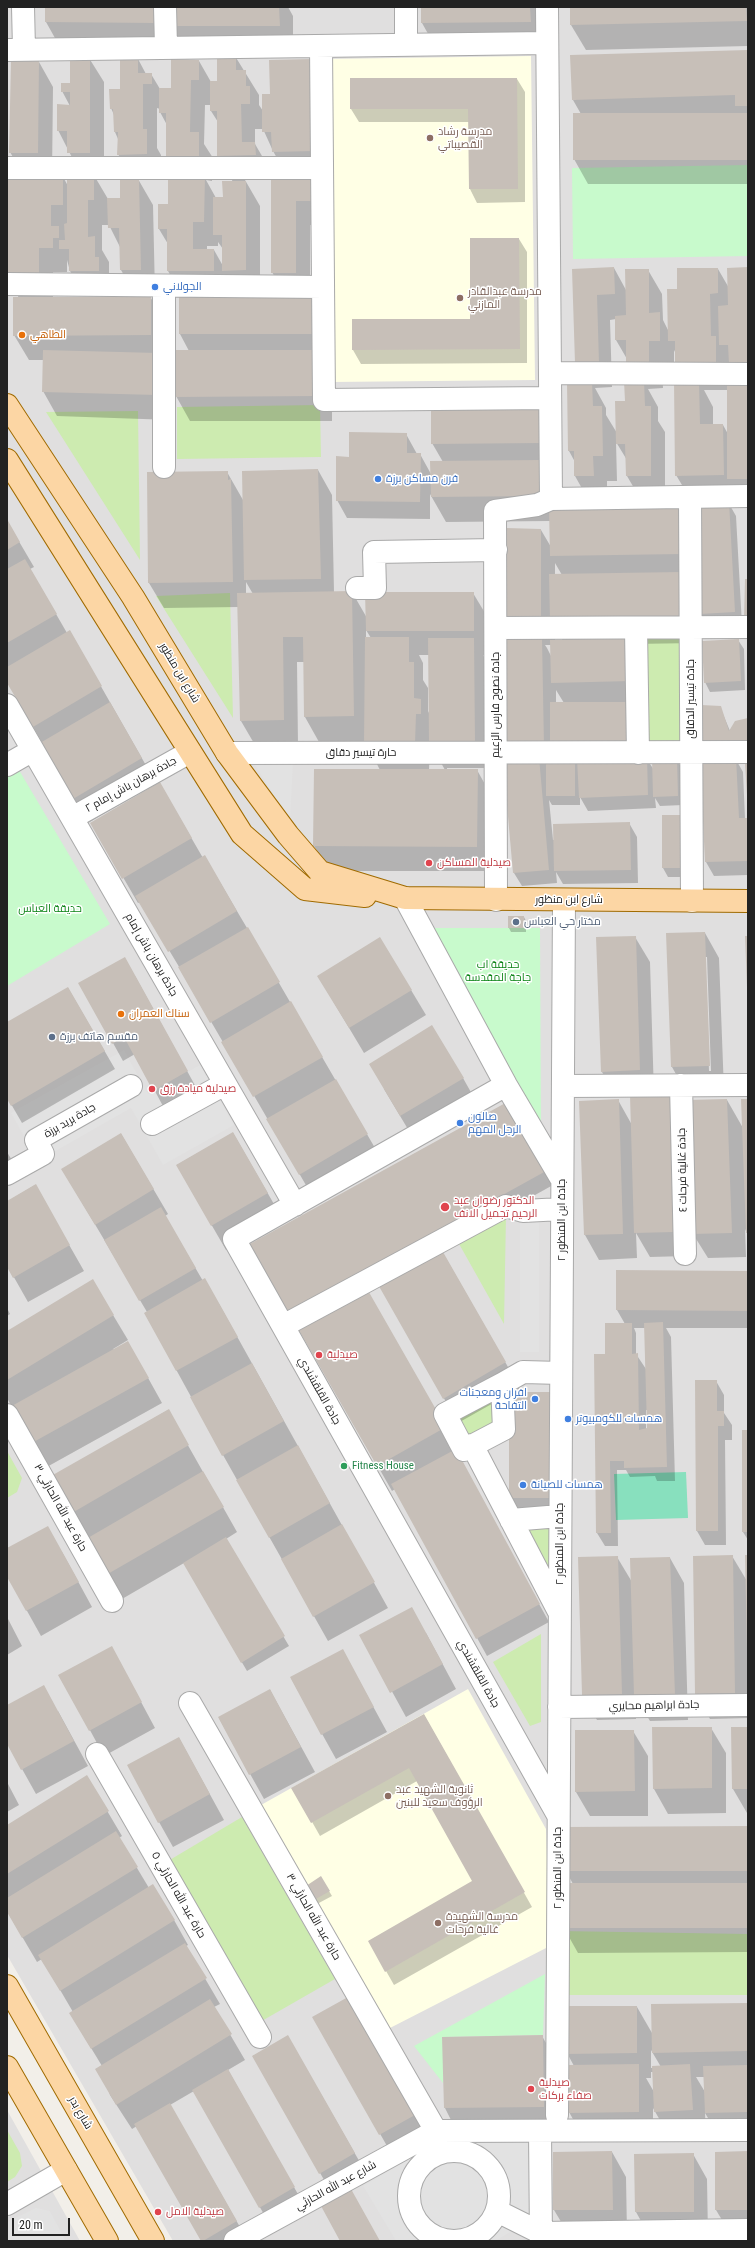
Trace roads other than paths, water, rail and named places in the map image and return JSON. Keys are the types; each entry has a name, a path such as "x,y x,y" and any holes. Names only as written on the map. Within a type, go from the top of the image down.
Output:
{"main road":[{"name":"شارع ابن منظور","path":"7,405 133,597 227,753 288,835 320,872 398,896"},
{"name":"شارع ابن منظور","path":"7,460 242,834 305,889 361,896 496,900 748,901"},
{"name":"شارع بدر","path":"7,1986 153,2241"},
{"path":"7,2066 107,2241"}],"street":[{"path":"23,7 15,49 547,43"},
{"path":"166,7 166,48"},
{"path":"406,7 406,45"},
{"path":"547,7 551,499 748,496"},
{"path":"321,46 324,400 550,398"},
{"path":"7,168 322,168"},
{"path":"7,284 323,287"},
{"path":"164,286 164,467"},
{"path":"550,373 748,374"},
{"name":"جادة تيسير الدقاق","path":"690,497 692,901"},
{"name":"جادة نصوح فارس الزعيم","path":"496,900 495,511 537,505 551,499"},
{"path":"357,588 375,588 374,552 496,550"},
{"path":"496,628 691,629 748,627"},
{"path":"636,629 638,752"},
{"name":"جادة برهان باش إمام","path":"7,705 295,1205"},
{"path":"7,765 33,750"},
{"name":"جادة برهان باش إمام ٢","path":"72,818 190,752"},
{"name":"حارة تيسير دقاق","path":"227,753 748,752"},
{"path":"398,896 562,1181"},
{"name":"جادة ابن المنظور ٢","path":"557,2115 564,900"},
{"path":"152,1124 225,1084"},
{"name":"جادة القلقشندي","path":"506,1085 234,1239 559,1816"},
{"name":"جادة غالية فرحات ٤","path":"681,1085 685,1254"},
{"path":"563,1086 748,1085"},
{"name":"جادة بريد برزة","path":"7,1174 43,1154 36,1140 131,1086"},
{"path":"283,1326 506,1206 523,1211 562,1209"},
{"path":"502,1384 504,1429 464,1450 445,1414 523,1372 561,1373"},
{"name":"حارة عبد الله الحارثي ٣","path":"7,1415 112,1601"},
{"path":"472,1445 560,1613"},
{"path":"511,1520 560,1516"},
{"name":"حارة عبد الله الحارثي ٣","path":"190,1703 436,2131 440,2152"},
{"name":"جادة ابراهيم محايري","path":"559,1707 748,1705"},
{"name":"حارة عبد الله الحارثي ٥","path":"97,1754 260,2037"},
{"path":"540,2130 541,2237"},
{"path":"436,2131 748,2130"},
{"name":"شارع عبد الله الحارثي","path":"235,2241 436,2131"},
{"path":"454,2150 469,2152 482,2159 492,2169 498,2182 500,2197 498,2211 490,2224 479,2234 464,2240 449,2241 434,2239 422,2228 413,2215 409,2200 410,2184 416,2171 427,2159 440,2152 454,2150"},
{"path":"7,2204 66,2170"},
{"path":"498,2211 541,2237 701,2236 748,2230"}],"place":[{"name":"مدرسة رشاد القصيباتي","path":"430,138"},
{"name":"الجولاني","path":"155,287"},
{"name":"مدرسة عبدالقادر المازني","path":"460,298"},
{"name":"الطاهي","path":"22,335"},
{"name":"فرن مساكن برزة","path":"378,479"},
{"name":"صيدلية المساكن","path":"429,863"},
{"name":"مختار حي العباس","path":"516,922"},
{"name":"سناك العمران","path":"121,1014"},
{"name":"مقسم هاتف برزة","path":"52,1037"},
{"name":"صيدلية ميادة رزق","path":"152,1089"},
{"name":"صالون الرجل المهم","path":"460,1123"},
{"name":"الدكتور رضوان عبد الرحيم تجميل الانف","path":"445,1207"},
{"name":"صيدلية","path":"319,1355"},
{"name":"افران ومعجنات التفاحة","path":"535,1399"},
{"name":"همسات للكومبيوتر","path":"568,1419"},
{"name":"Fitness House","path":"344,1466"},
{"name":"همسات للصيانة","path":"523,1485"},
{"name":"ثانوية الشهيد عبد الرؤوف سعيد للبنين","path":"388,1796"},
{"name":"مدرسة الشهيدة غالية فرحات","path":"438,1923"},
{"name":"صيدلية صفاء بركات","path":"531,2089"},
{"name":"صيدلية الامل","path":"158,2212"}],"park label":[{"name":"حديقة العباس","path":"50,909"},
{"name":"حديقة اب جاجة المقدسة","path":"498,971"}]}
